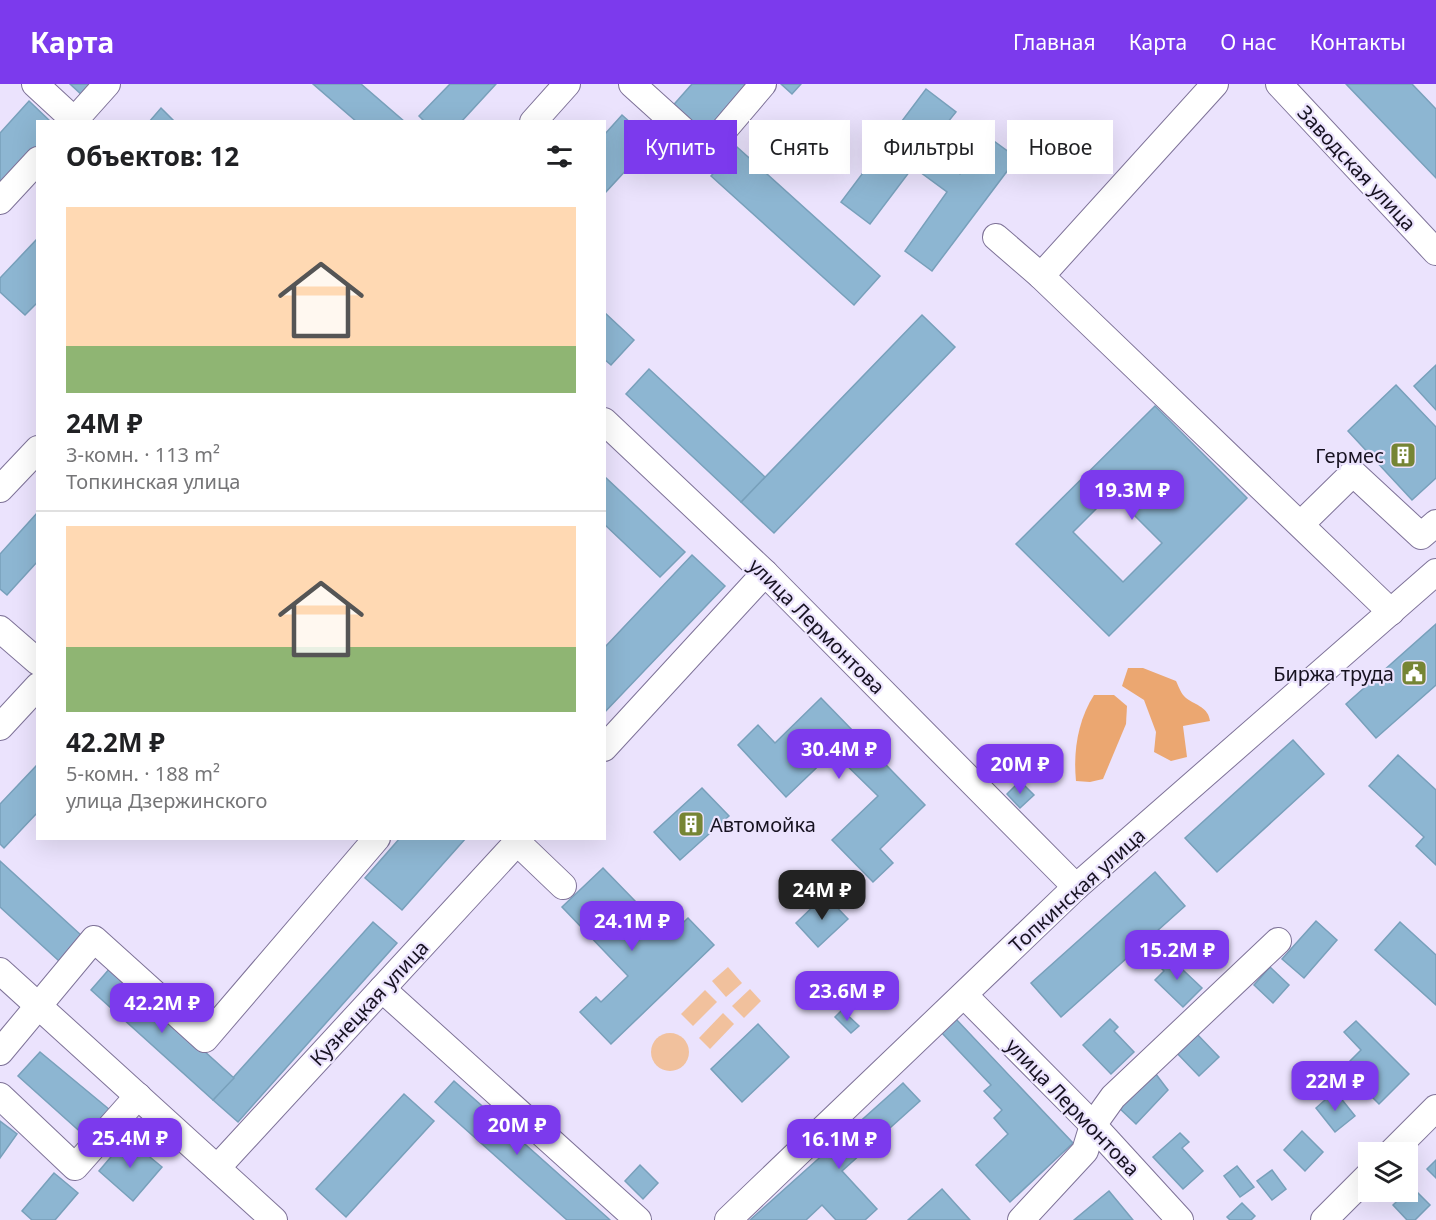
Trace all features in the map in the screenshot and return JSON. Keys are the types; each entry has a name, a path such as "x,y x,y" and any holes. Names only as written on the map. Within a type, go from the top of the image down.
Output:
{"street":[{"path":"35,84 72,120"},
{"path":"74,120 107,84"},
{"path":"535,120 567,84"},
{"path":"632,84 706,151 763,84"},
{"path":"1041,276 1215,84"},
{"name":"Заводская улица","path":"1279,84 1436,252"},
{"path":"0,201 36,162"},
{"path":"996,237 1041,276 1391,612"},
{"name":"улица Лермонтова","path":"606,423 765,573 1076,887"},
{"path":"0,489 36,451"},
{"path":"1300,524 1353,473 1421,536 1436,523"},
{"name":"Топкинская улица","path":"728,1220 1076,887 1436,572"},
{"path":"606,746 765,573"},
{"path":"0,629 36,660"},
{"path":"0,727 36,688"},
{"path":"0,1052 94,939 205,1039 375,840"},
{"path":"519,840 563,886"},
{"name":"Кузнецкая улица","path":"217,1168 519,840"},
{"path":"1021,1220 1085,1151 1093,1125 1113,1098 1278,941"},
{"path":"0,971 274,1220"},
{"path":"382,989 638,1220"},
{"name":"улица Лермонтова","path":"964,994 1093,1125 1180,1220"},
{"path":"0,1096 75,1167 138,1096"},
{"path":"1402,1142 1436,1108"},
{"path":"1324,1220 1358,1186"}],"shaded area":[{"path":"1128,668 1143,668 1176,681 1184,696 1201,707 1209,716 1210,721 1183,726 1187,757 1171,761 1154,752 1156,732 1144,700 1122,686"},
{"path":"1094,695 1114,695 1127,706 1126,724 1103,779 1090,782 1076,781 1075,758 1080,725"},
{"path":"728,967 742,983 726,997 712,981"},
{"path":"750,989 761,1001 744,1018 732,1006"},
{"path":"705,990 717,1002 693,1026 681,1014"},
{"path":"723,1013 734,1024 710,1049 699,1038"},
{"path":"670,1033 684,1038 689,1052 684,1066 670,1071 656,1066 651,1052 656,1038"}],"building":[{"path":"70,84 96,84 84,97"},
{"path":"313,84 361,84 403,120 355,120"},
{"path":"450,84 496,84 463,120 423,120 419,116"},
{"path":"692,84 751,84 719,120 680,120 669,110"},
{"path":"781,84 801,84 792,94"},
{"path":"1346,84 1412,84 1436,109 1436,178"},
{"path":"926,89 956,112 950,120 903,120"},
{"path":"29,101 49,120 36,120 36,149 0,188 0,133"},
{"path":"161,108 173,120 151,120"},
{"path":"622,115 628,120 624,120 624,172 606,192 606,133"},
{"path":"995,142 1007,151 1007,171 932,271 905,251 947,192 923,174 995,174"},
{"path":"737,147 749,158 749,174 767,174 880,276 854,305 711,176 713,174 737,174"},
{"path":"862,174 908,174 870,224 841,202"},
{"path":"36,240 36,304 25,315 0,292 0,278"},
{"path":"606,314 634,340 611,365 606,361"},
{"path":"922,315 955,347 774,533 741,502"},
{"path":"1436,365 1436,410 1414,386"},
{"path":"649,369 765,477 741,502 626,394"},
{"name":"Гермес","path":"1396,385 1436,427 1436,478 1412,500 1348,431"},
{"path":"1155,406 1247,498 1109,636 1016,544","holes":["1112,493 1162,543 1123,582 1073,532"]},
{"path":"606,478 685,552 660,577 606,526"},
{"path":"36,514 36,563 7,595 0,589 0,554"},
{"path":"692,555 725,586 606,711 606,646"},
{"path":"1436,624 1436,685 1376,738 1346,704"},
{"path":"821,698 925,805 880,849 893,863 873,882 832,840 878,796 833,752 786,797 738,745 758,725 775,743"},
{"path":"1293,740 1324,774 1217,872 1185,838"},
{"path":"1398,755 1436,790 1436,865 1416,846 1424,837 1369,786"},
{"path":"36,766 36,814 4,848 0,844 0,804"},
{"path":"1020,781 1034,795 1020,808 1007,794"},
{"name":"Автомойка","path":"702,788 729,816 680,860 654,832"},
{"path":"398,840 464,840 402,910 365,878"},
{"path":"0,861 82,936 59,961 0,907"},
{"path":"603,868 669,936 688,918 714,945 611,1044 580,1012 596,997 601,1002 628,976 562,907"},
{"path":"1155,872 1185,906 1061,1017 1031,983"},
{"path":"825,895 848,919 818,947 796,923"},
{"path":"1316,921 1337,940 1304,978 1282,959"},
{"path":"373,922 397,943 238,1122 213,1100"},
{"path":"1400,922 1436,955 1436,1005 1375,950"},
{"path":"1165,953 1202,988 1183,1007 1155,980 1164,971 1156,963"},
{"path":"111,967 234,1078 213,1100 91,990"},
{"path":"1270,967 1289,985 1273,1003 1254,985"},
{"path":"842,1010 859,1026 851,1033 835,1017"},
{"path":"955,1018 1073,1143 1010,1202 976,1165 1008,1134 994,1118 1002,1110 984,1091 991,1085 941,1032"},
{"path":"1110,1019 1118,1027 1114,1031 1134,1052 1111,1074 1083,1045"},
{"path":"1356,1021 1409,1074 1379,1104 1343,1068 1361,1050 1344,1032"},
{"path":"758,1024 789,1057 742,1102 711,1069"},
{"path":"1194,1031 1219,1057 1199,1076 1174,1050"},
{"path":"40,1052 110,1110 86,1137 18,1076"},
{"path":"1152,1069 1168,1090 1136,1124 1117,1106"},
{"path":"454,1081 610,1220 567,1220 435,1102"},
{"path":"903,1083 920,1101 842,1171 877,1209 865,1220 836,1220 822,1205 806,1220 750,1220"},
{"path":"1335,1091 1355,1116 1335,1132 1316,1108"},
{"path":"404,1094 434,1121 346,1217 316,1189"},
{"path":"0,1121 17,1134 0,1158"},
{"path":"1302,1131 1323,1152 1305,1171 1284,1150"},
{"path":"1180,1133 1189,1142 1182,1148 1203,1171 1183,1189 1153,1157"},
{"path":"127,1138 162,1167 133,1201 99,1171"},
{"path":"1436,1160 1436,1178 1427,1169"},
{"path":"640,1165 658,1183 643,1199 625,1181"},
{"path":"1237,1166 1254,1187 1240,1197 1224,1176"},
{"path":"1272,1170 1286,1189 1272,1200 1257,1181"},
{"path":"54,1173 78,1193 55,1220 32,1220 22,1211"},
{"path":"942,1189 970,1220 908,1220"},
{"path":"1109,1191 1133,1220 1074,1220"},
{"path":"1418,1193 1430,1205 1415,1220 1407,1220 1393,1205 1396,1202 1418,1202"},
{"path":"1242,1203 1255,1216 1251,1220 1230,1220 1227,1217"}],"place":[{"name":"Гермес","path":"1403,455"},
{"name":"Биржа труда","path":"1414,673"},
{"name":"Автомойка","path":"691,824"}]}
